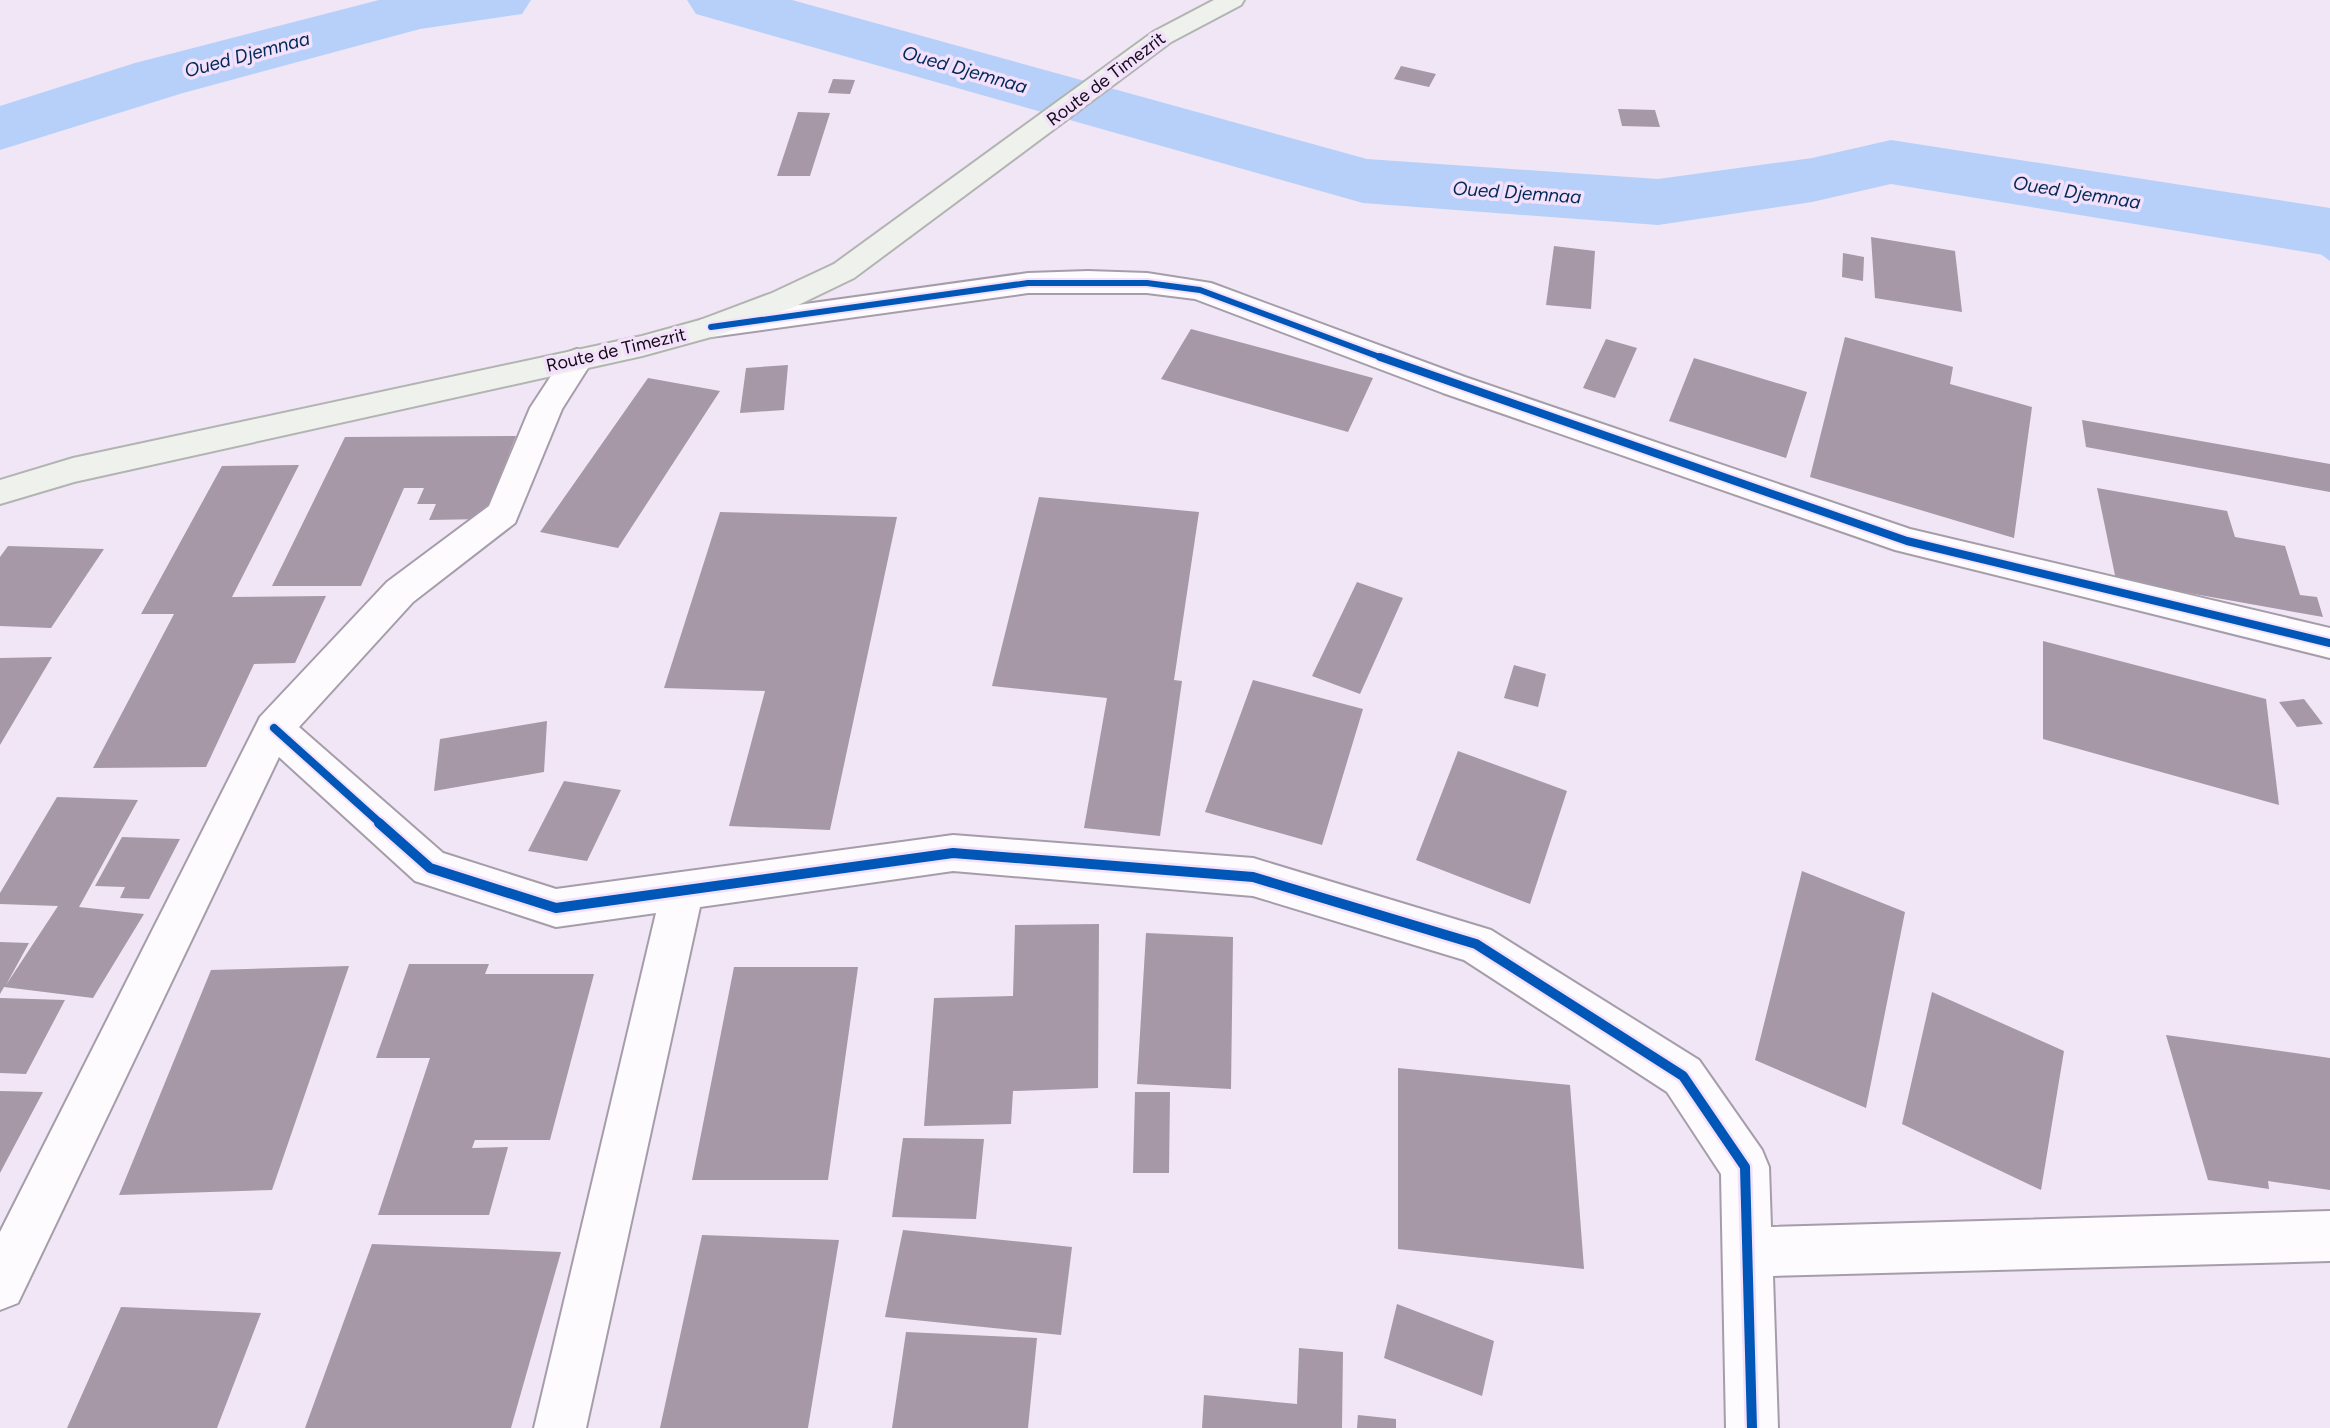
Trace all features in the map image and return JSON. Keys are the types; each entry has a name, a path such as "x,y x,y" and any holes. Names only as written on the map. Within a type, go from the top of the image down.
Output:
{"main road":[{"name":"Route de Timezrit","path":"0,492 73,470 577,360 711,327 783,300 844,271 1178,26 1232,0"}],"street":[{"path":"711,327 1028,283 1147,283 1200,290 1454,385 1907,541 2330,643"},
{"path":"0,1285 274,728 400,592 503,514 546,408 577,360"},
{"path":"274,728 430,868 556,908 953,853 1253,877 1476,944 1683,1076 1745,1167 1752,1428"},
{"path":"560,1428 682,891"},
{"path":"1748,1252 2330,1236"}],"building":[{"path":"1401,66 1436,74 1429,87 1394,79"},
{"path":"833,79 855,80 850,94 828,93"},
{"path":"1618,109 1655,110 1660,127 1622,126"},
{"path":"798,112 830,113 810,176 777,176"},
{"path":"1871,237 1955,251 1962,312 1875,298"},
{"path":"1554,246 1595,251 1591,309 1546,305"},
{"path":"1843,253 1864,257 1863,281 1842,277"},
{"path":"1191,329 1373,378 1348,432 1161,379"},
{"path":"1845,337 1953,367 1950,384 2032,407 2014,538 1810,477"},
{"path":"1606,339 1637,348 1615,398 1583,388"},
{"path":"1694,358 1807,392 1786,458 1669,421"},
{"path":"788,365 784,410 740,413 746,368"},
{"path":"648,378 720,391 618,548 540,532"},
{"path":"2082,420 2330,464 2330,492 2086,447"},
{"path":"516,436 483,519 429,520 436,504 417,504 424,488 404,488 361,586 272,586 345,437"},
{"path":"299,465 232,597 326,596 295,663 254,664 206,767 93,768 174,614 141,614 222,466"},
{"path":"2097,488 2227,511 2235,537 2285,546 2300,595 2317,597 2323,617 2116,580"},
{"path":"1039,497 1199,512 1174,680 1182,681 1160,836 1084,828 1107,698 992,686"},
{"path":"720,512 897,517 830,830 729,826 765,691 664,688"},
{"path":"8,546 104,549 51,628 0,626 0,557"},
{"path":"1357,582 1403,598 1360,694 1312,676"},
{"path":"2043,641 2266,699 2279,805 2043,739"},
{"path":"52,657 0,745 0,658"},
{"path":"1514,665 1546,674 1538,707 1504,698"},
{"path":"1253,680 1363,709 1322,845 1205,812"},
{"path":"2304,699 2323,724 2297,727 2279,702"},
{"path":"547,721 544,772 434,791 440,739"},
{"path":"1458,751 1567,791 1530,904 1416,860"},
{"path":"564,781 621,790 587,861 528,851"},
{"path":"57,797 138,800 79,907 144,914 93,998 4,987 0,994 0,942 29,943 6,985 58,906 0,904 0,893"},
{"path":"122,837 180,839 149,899 120,898 125,887 95,886"},
{"path":"1802,871 1905,912 1866,1108 1755,1060"},
{"path":"1099,924 1098,1088 1013,1091 1011,1124 924,1126 934,998 1013,996 1015,925"},
{"path":"1146,933 1233,937 1231,1089 1137,1084"},
{"path":"409,964 489,964 485,974 594,974 550,1140 475,1140 472,1148 508,1147 489,1215 378,1215 430,1058 376,1058"},
{"path":"349,966 272,1190 119,1195 211,970"},
{"path":"734,967 858,967 828,1180 692,1180"},
{"path":"1932,992 2064,1051 2041,1190 1902,1124"},
{"path":"0,998 65,1000 26,1074 0,1073"},
{"path":"2166,1035 2330,1058 2330,1190 2268,1181 2269,1189 2208,1180"},
{"path":"1398,1068 1570,1085 1584,1269 1398,1249"},
{"path":"0,1091 43,1092 0,1173"},
{"path":"1135,1092 1170,1092 1169,1173 1133,1173"},
{"path":"903,1138 984,1139 976,1219 892,1217"},
{"path":"903,1230 1072,1247 1061,1335 885,1317"},
{"path":"702,1235 839,1240 808,1428 660,1428"},
{"path":"372,1244 561,1252 511,1428 305,1428"},
{"path":"1397,1304 1494,1341 1482,1396 1384,1358"},
{"path":"121,1307 261,1313 217,1428 67,1428"},
{"path":"906,1332 1037,1338 1028,1428 892,1428"},
{"path":"1299,1348 1343,1352 1342,1428 1202,1428 1204,1395 1297,1404"},
{"path":"1358,1415 1396,1419 1396,1428 1357,1428"}],"waterway":[{"name":"Oued Djemnaa","path":"0,129 159,78 417,10 499,0"},
{"name":"Oued Djemnaa","path":"719,0 1363,181 1658,202 1812,180 1891,162 2330,232"},
{"path":"2292,226 2330,257"}],"cycle path":[{"path":"711,327 1028,283 1147,283 1200,290 1454,385 1907,541 2330,643"},
{"path":"274,728 430,868 556,908 953,853 1253,877 1476,944 1683,1076 1745,1167 1752,1428"}]}
